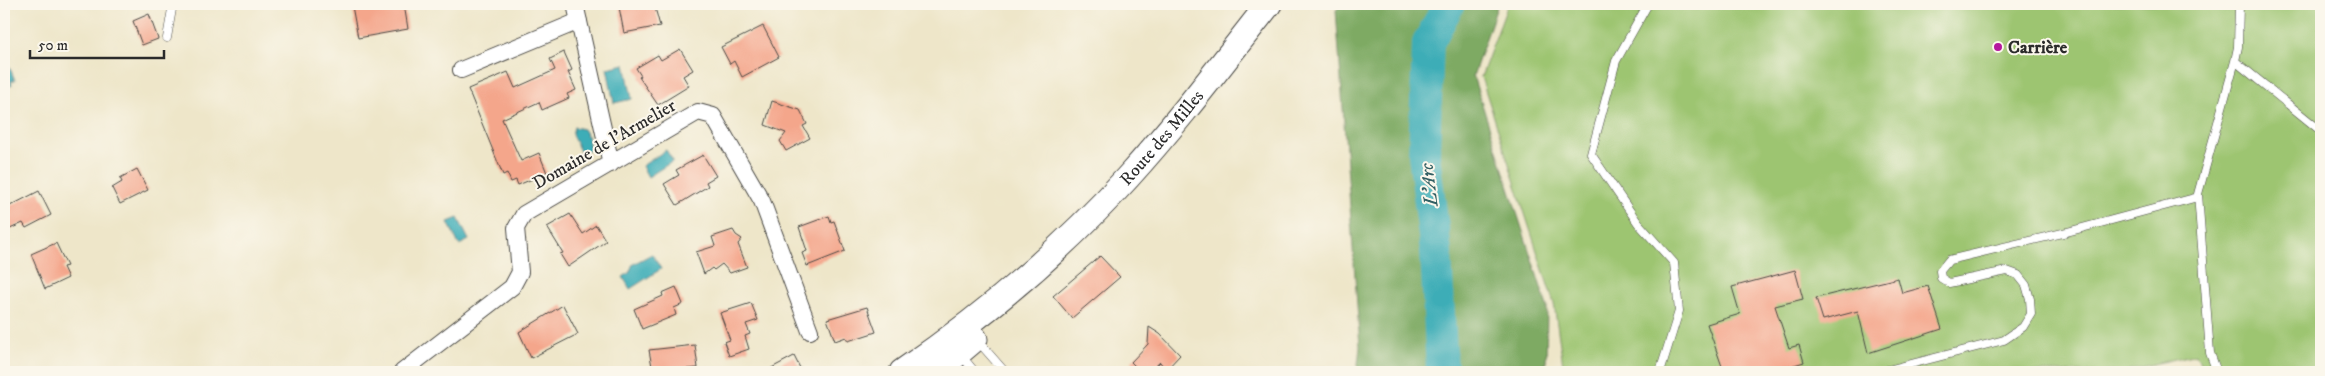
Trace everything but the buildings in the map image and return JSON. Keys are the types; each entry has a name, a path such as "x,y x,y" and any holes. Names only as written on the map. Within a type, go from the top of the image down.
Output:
{"main road":[{"name":"Route des Milles","path":"936,372 962,339 1045,261 1128,177 1269,4"},
{"name":"Route des Milles","path":"902,372 962,339"}],"street":[{"path":"575,4 611,164"},
{"path":"461,70 579,21"},
{"name":"Domaine de l'Armelier","path":"402,372 512,287 520,272 516,228 524,214 698,112 713,116 762,201 810,331"}],"lane":[{"path":"167,38 172,9 171,4"},
{"path":"1648,4 1616,61 1591,154 1638,223 1674,263 1679,311 1660,372"},
{"path":"2217,372 2210,353 2198,197 2238,47 2239,4"},
{"path":"2235,60 2321,131"},
{"path":"1880,372 2004,340 2023,327 2031,314 2030,299 2026,284 2018,275 2007,271 1949,283 1941,278 1940,271 1949,260 2067,232 2198,197"},
{"path":"962,339 975,372"},
{"path":"962,339 1005,372"}],"green space":[{"path":"1342,4 1498,4 1473,76 1547,306 1546,372 1357,372 1360,347 1336,10"},
{"path":"1508,4 2321,4 2321,372 2204,372 2196,354 2129,370 2129,372 1564,372 1554,304 1481,77"}],"water":[{"path":"5,57 15,80 11,81 12,85 6,88 4,82"},
{"path":"625,64 632,99 614,103 607,68"},
{"path":"574,127 583,129 588,137 590,150 581,153 572,135"},
{"path":"666,150 673,161 648,177 642,166"},
{"path":"458,218 469,240 459,245 448,222"},
{"path":"652,254 661,269 630,289 623,277 629,273 633,264"}],"waterway":[{"name":"L'Arc","path":"1442,372 1436,252 1424,155 1428,43 1449,4"}],"place":[{"name":"Carrière","path":"1998,47"}]}
